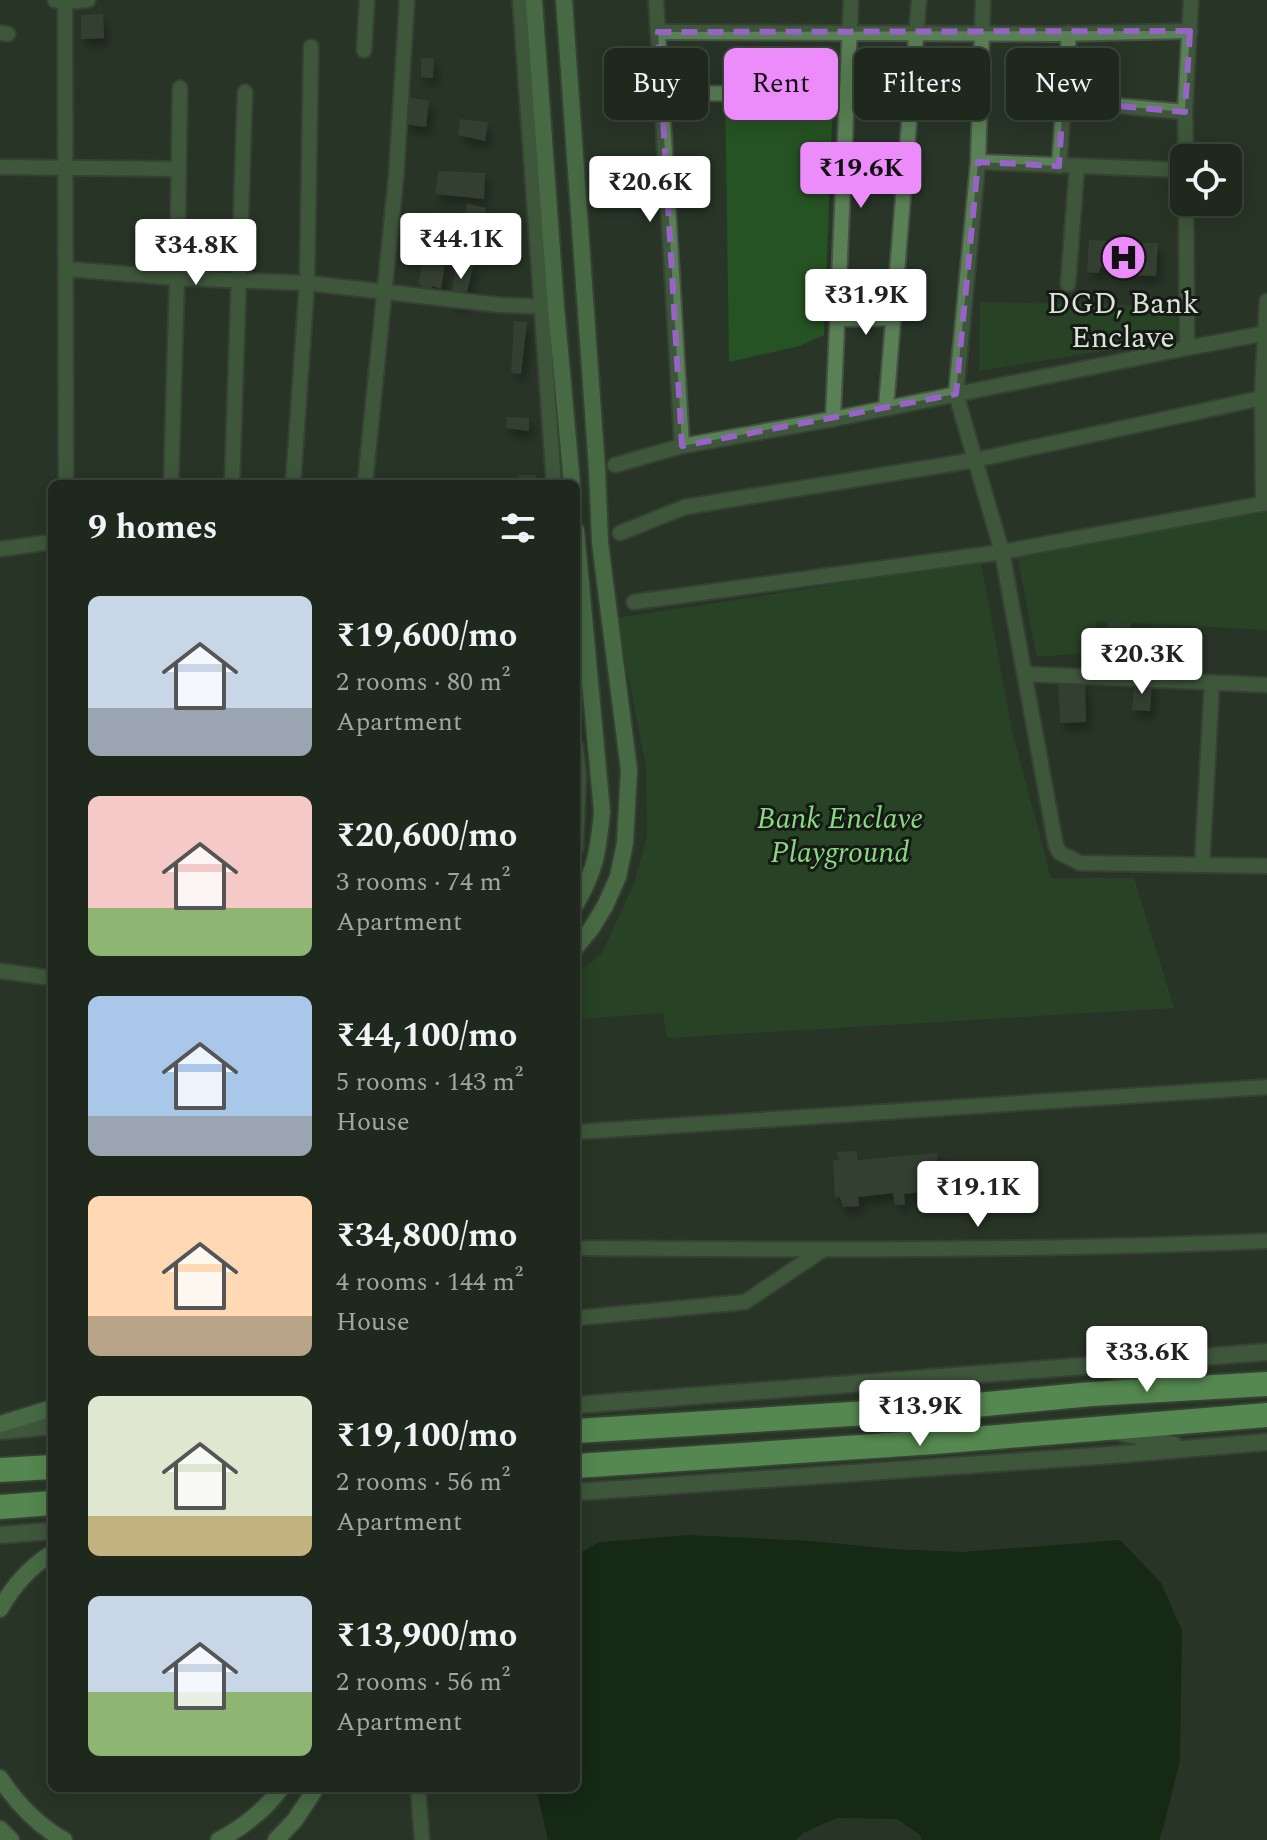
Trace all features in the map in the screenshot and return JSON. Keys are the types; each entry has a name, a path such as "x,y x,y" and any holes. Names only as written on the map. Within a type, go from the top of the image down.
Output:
{"highway":[{"path":"580,1431 1267,1384"},
{"path":"580,1466 935,1442 1267,1415"},
{"path":"0,1470 48,1467"},
{"path":"0,1507 48,1503"}],"main road":[{"path":"534,0 548,307 571,480"},
{"path":"564,0 600,543 629,770 625,843 618,877 605,906 580,942"},
{"path":"580,621 602,812 598,853 580,897"},
{"path":"0,1424 48,1409"},
{"path":"0,1609 17,1584 48,1556"},
{"path":"0,1778 36,1821 64,1840"},
{"path":"219,1840 249,1821 278,1792"},
{"path":"276,1840 295,1820 313,1792"},
{"path":"0,1829 11,1840"}],"street":[{"path":"66,480 66,168 62,1 88,0"},
{"path":"364,50 367,0"},
{"path":"365,480 396,177 407,0"},
{"path":"520,0 548,307 554,480"},
{"path":"656,0 659,48"},
{"path":"833,419 851,0"},
{"path":"886,408 919,0"},
{"path":"983,0 978,162 956,394 1002,552 1056,846 1060,853 1080,863 1267,866"},
{"path":"1186,144 1191,0"},
{"path":"658,32 918,34 1190,31"},
{"path":"1068,48 1069,33"},
{"path":"293,480 307,283 311,47"},
{"path":"171,480 180,88"},
{"path":"232,480 245,92"},
{"path":"708,93 847,97"},
{"path":"1119,106 1185,112"},
{"path":"664,120 682,446"},
{"path":"1059,166 1062,120"},
{"path":"978,162 1170,169"},
{"path":"1068,284 1077,166"},
{"path":"0,167 178,169"},
{"path":"1186,216 1187,348"},
{"path":"66,269 177,278 307,283 500,305 548,307"},
{"path":"634,602 1002,552 1265,503 1262,398 1267,301"},
{"path":"838,319 894,318"},
{"path":"615,465 682,446 1266,333"},
{"path":"620,533 685,507 975,460 1262,398"},
{"path":"0,549 48,543"},
{"path":"1025,674 1267,685"},
{"path":"1202,865 1212,683"},
{"path":"0,971 48,977"},
{"path":"580,1132 1267,1087"},
{"path":"580,1248 1139,1247 1267,1241"},
{"path":"580,1318 745,1302 824,1249"},
{"path":"580,1405 1267,1352"},
{"path":"1101,1394 1175,1358"},
{"path":"1098,1364 1174,1390"},
{"path":"1112,1455 1186,1422"},
{"path":"0,1431 48,1426"},
{"path":"1104,1429 1188,1448"},
{"path":"580,1492 1267,1442"},
{"path":"0,1535 48,1531"},
{"path":"418,1792 422,1840"}],"highlighted area":[{"path":"1190,31 1185,112 1063,101 1059,166 978,162 956,394 682,446 658,32"}],"green space":[{"path":"726,120 832,120 824,335 799,346 729,362"},
{"path":"980,302 1175,306 1178,339 979,371"},
{"path":"1267,513 1267,630 1096,621 1095,652 1037,657 1016,550"},
{"name":"Bank Enclave Playground","path":"981,562 1012,731 1051,878 1134,878 1174,1008 667,1038 663,1013 580,1019 580,972 602,953 635,881 647,836 646,766 617,618"}],"shaded area":[{"path":"690,1535 962,1552 1120,1540 1161,1583 1182,1630 1180,1761 1159,1840 922,1840 920,1835 897,1819 837,1818 803,1833 796,1840 548,1840 537,1792 580,1792 580,1553 600,1542"}],"building":[{"path":"103,14 104,38 81,39 81,15"},
{"path":"421,58 434,58 433,78 421,77"},
{"path":"407,97 429,101 426,127 404,124"},
{"path":"460,119 488,122 485,141 458,135"},
{"path":"438,171 485,173 484,199 435,194"},
{"path":"467,204 486,208 477,255 457,251"},
{"name":"DGD, Bank Enclave","path":"1089,240 1137,242 1137,247 1143,247 1143,243 1158,243 1156,276 1107,274 1107,268 1100,267 1099,273 1087,272"},
{"path":"424,254 446,257 441,289 432,286 432,289 422,289 422,285 418,285"},
{"path":"457,260 474,262 464,304 450,302"},
{"path":"514,321 527,322 521,374 511,373"},
{"path":"507,417 529,418 529,431 506,428"},
{"path":"519,475 536,475 536,480 519,480"},
{"path":"1108,622 1131,623 1129,674 1106,673"},
{"path":"1135,681 1152,682 1150,711 1132,710"},
{"path":"1085,683 1086,722 1060,723 1058,684"},
{"path":"856,1151 858,1160 937,1153 939,1190 904,1194 905,1205 895,1205 893,1193 858,1197 859,1206 843,1207 840,1197 835,1198 833,1161 840,1159 836,1152"}],"place":[{"name":"DGD, Bank Enclave","path":"1123,257"}]}
